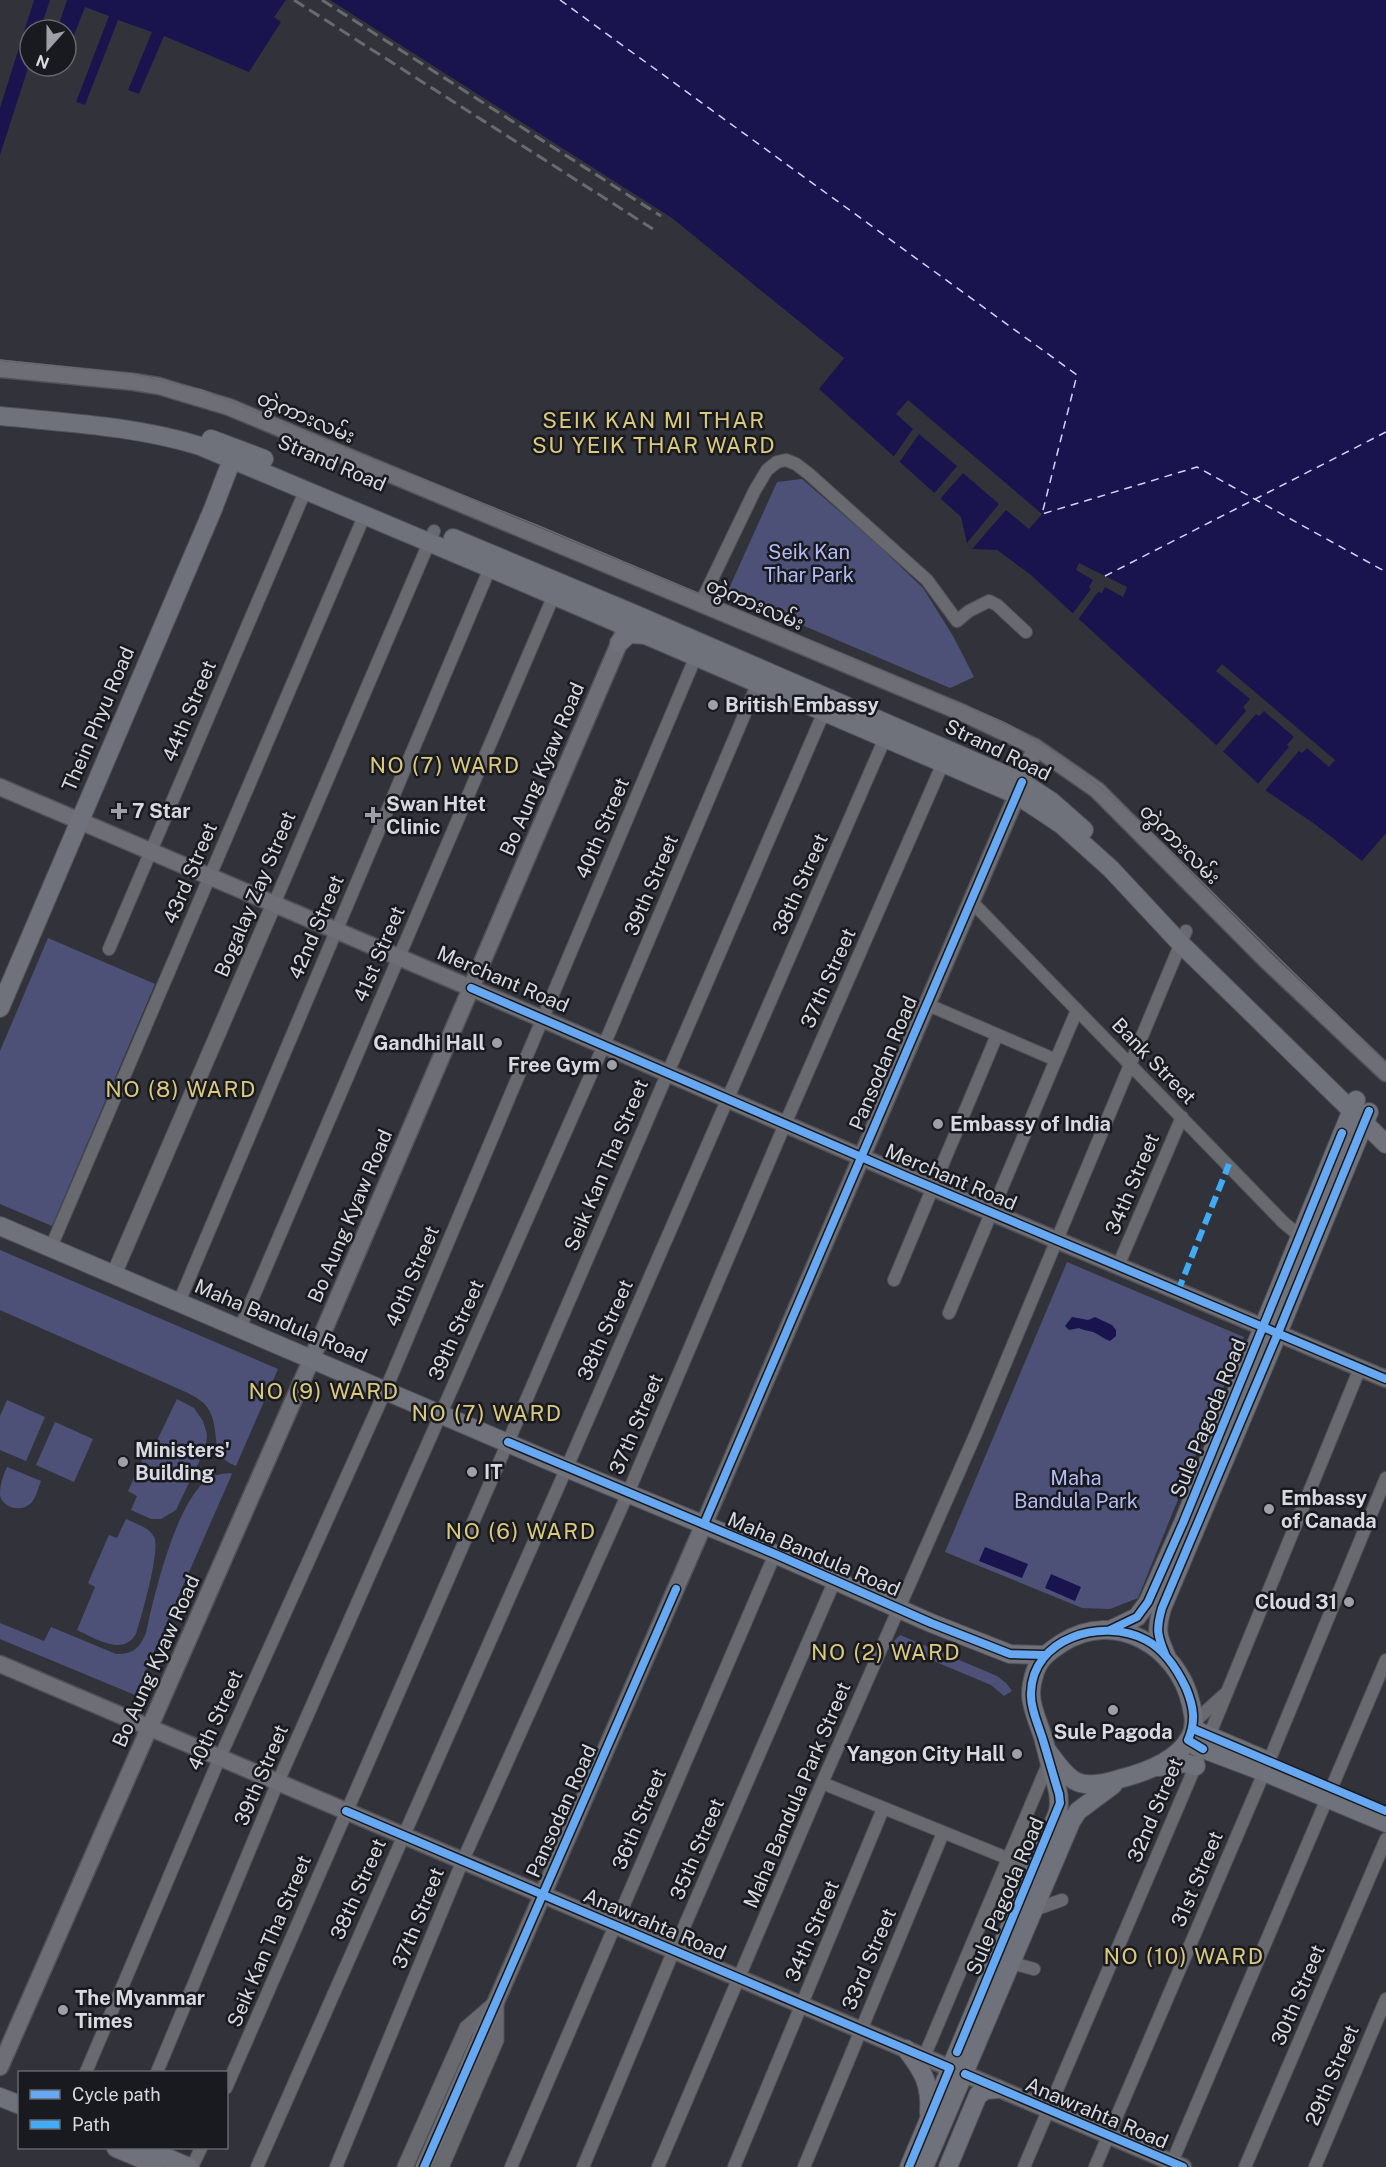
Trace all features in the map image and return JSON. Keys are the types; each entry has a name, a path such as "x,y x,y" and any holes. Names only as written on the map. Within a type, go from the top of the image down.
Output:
{"main road":[{"name":"တွဲကားလမ်း","path":"0,369 159,386 229,407 963,713 1035,747 1097,790 1269,962 1386,1073"},
{"name":"Strand Road","path":"0,405 180,428 299,486 364,514 432,536 490,568 607,618 618,630 626,628"},
{"name":"Strand Road","path":"0,416 159,435 234,454 432,536 626,628 761,676 1020,788 1062,825 1115,865 1183,937 1361,1110 1386,1128"},
{"path":"200,446 212,454 218,462 213,509"},
{"name":"Thein Phyu Road","path":"0,1008 213,509 234,454"},
{"path":"213,509 236,480 246,474 258,474 299,486"},
{"name":"Strand Road","path":"626,628 629,634 647,635 696,656 761,676"},
{"name":"Bo Aung Kyaw Road","path":"0,2067 312,1358 626,628"},
{"name":"Strand Road","path":"827,705 885,738 943,763 1020,788"},
{"name":"Pansodan Road","path":"424,2167 704,1524 1020,788 1035,747"},
{"name":"Merchant Road","path":"0,787 1386,1379"},
{"name":"Strand Road","path":"1361,1110 1386,1144"},
{"name":"Sule Pagoda Road","path":"1307,1239 1342,1133 1361,1110"},
{"name":"Sule Pagoda Road","path":"1167,1657 1158,1637 1157,1625 1162,1608 1307,1239 1361,1110"},
{"name":"Maha Bandula Road","path":"0,1226 312,1358 384,1393 626,1497 704,1524 833,1584 1011,1654 1044,1655"},
{"name":"Sule Pagoda Road","path":"1110,1630 1137,1617 1148,1602 1271,1330"},
{"path":"1091,1630 1110,1630 1147,1640 1167,1657 1185,1687 1197,1735 1166,1760 1142,1772 1096,1786 1079,1783 1066,1776 1047,1755 1030,1694 1036,1670 1044,1655 1068,1640 1091,1630"},
{"name":"Anawrahta Road","path":"0,1664 1108,2135 1175,2166"},
{"path":"1197,1735 1329,1793 1386,1811"},
{"name":"Sule Pagoda Road","path":"924,2167 1060,1803 1047,1755"},
{"path":"1142,1772 1185,1763 1196,1766"},
{"name":"Sule Pagoda Road","path":"909,2167 928,2124 958,2071 1011,1963 1071,1822 1078,1811 1122,1779"},
{"path":"1329,1793 1386,1823"},
{"path":"906,2049 921,2069 927,2082 930,2099 928,2124"},
{"path":"0,2085 18,2092"},
{"path":"948,2167 978,2095 986,2090 998,2089"},
{"path":"0,2097 18,2104"},
{"path":"118,2149 161,2167"},
{"path":"146,2149 191,2167"}],"street":[{"path":"705,605 704,596 755,490 767,470 777,462 786,460 809,474 927,580 957,621 969,611 989,601 997,605 1026,632"},
{"name":"44th Street","path":"109,949 299,486"},
{"name":"43rd Street","path":"51,1247 364,514"},
{"name":"Bogalay Zay Street","path":"114,1274 432,536"},
{"name":"42nd Street","path":"179,1302 490,568"},
{"name":"41st Street","path":"240,1328 554,595"},
{"name":"40th Street","path":"87,2071 220,1757 384,1393 696,656"},
{"name":"39th Street","path":"158,2071 278,1782 604,1045 761,676"},
{"name":"Seik Kan Tha Street","path":"228,2083 507,1446 827,705"},
{"name":"38th Street","path":"257,2167 565,1471 885,738"},
{"name":"37th Street","path":"336,2167 463,1860 626,1497 785,1124 943,763"},
{"name":"Bank Street","path":"971,900 1182,1117 1307,1239"},
{"name":"Maha Bandula Park Street","path":"658,2167 1058,1240 1183,937"},
{"path":"926,1004 1056,1060"},
{"path":"948,1313 1077,1010"},
{"path":"894,1280 997,1035"},
{"name":"34th Street","path":"1118,1266 1182,1117"},
{"name":"32nd Street","path":"1024,2167 1196,1766 1197,1735 1227,1692 1360,1368"},
{"name":"31st Street","path":"1095,2167 1266,1767 1386,1478"},
{"name":"36th Street","path":"511,2167 774,1558"},
{"name":"35th Street","path":"584,2167 674,1950 833,1584"},
{"path":"1175,2166 1386,1660"},
{"path":"1197,1735 1227,1692"},
{"path":"924,2057 1007,1860 1047,1755"},
{"path":"822,1783 1007,1860 1034,1869"},
{"name":"34th Street","path":"734,2167 883,1809"},
{"name":"33rd Street","path":"804,2167 943,1833"},
{"name":"30th Street","path":"1245,2167 1386,1839"},
{"path":"1034,1910 1062,1900"},
{"path":"1011,1963 1034,1969"},
{"name":"29th Street","path":"1315,2167 1386,1999"},
{"path":"405,2167 467,2028 496,2003"},
{"path":"441,2167 496,2040 496,2003"},
{"path":"191,2167 200,2149"}],"green space":[{"name":"Seik Kan Thar Park","path":"802,479 876,543 923,588 953,636 974,677 950,688 727,593 777,482"},
{"path":"48,938 155,984 52,1226 0,1204 0,1051"},
{"path":"0,1250 278,1369 236,1466 221,1455 212,1416 199,1399 0,1310"},
{"name":"Maha Bandula Park","path":"1067,1262 1244,1337 1138,1598 1110,1609 1082,1608 945,1552"},
{"path":"177,1399 194,1408 203,1421 207,1434 206,1447 176,1510 161,1519 151,1519 131,1510 137,1496 128,1491 148,1447 153,1449"},
{"path":"7,1400 45,1417 26,1461 0,1450 0,1416"},
{"path":"55,1422 93,1439 74,1482 36,1465"},
{"path":"7,1467 41,1481 31,1503 23,1508 8,1506 0,1495"},
{"path":"232,1474 135,1695 0,1639 0,1623 44,1641 51,1627 116,1654 135,1650 146,1633 167,1553 193,1495 207,1480 216,1475"},
{"path":"126,1519 142,1526 152,1534 155,1555 150,1584 136,1634 130,1641 116,1645 100,1641 77,1630 95,1587 88,1583 109,1535 117,1538"},
{"path":"900,1635 997,1676 1012,1691 1004,1696 991,1685 912,1652 893,1653 890,1645"}],"shaded area":[{"path":"34,0 50,0 44,18 28,18"},
{"path":"67,0 286,0 274,17 281,22 249,72 164,36 139,94 128,90 152,32 118,20 85,105 76,102 109,16 85,7 78,25 78,18 61,18"},
{"path":"330,0 1386,0 1386,833 1362,861 1316,825 1265,790 1031,575 997,550 972,549 967,543 961,517 819,389 844,358 672,218"},
{"path":"18,51 18,78 25,78 0,155 0,108"},
{"path":"1072,1317 1088,1320 1095,1317 1112,1325 1116,1330 1116,1336 1110,1341 1079,1328 1069,1330 1065,1326"},
{"path":"985,1547 1028,1564 1022,1578 979,1561"},
{"path":"1051,1574 1081,1587 1075,1601 1045,1588"}],"pier":[{"path":"908,400 1042,514 1029,529 1006,510 972,549 967,543 999,504 963,473 939,500 933,495 957,466 919,434 898,464 892,459 913,429 896,414"},
{"path":"1079,563 1127,587 1123,597 1105,587 1102,593 1098,592 1077,621 1071,616 1091,589 1089,587 1093,580 1076,570"},
{"path":"1222,664 1335,760 1329,767 1307,748 1302,753 1299,751 1263,793 1256,786 1289,747 1287,745 1294,737 1264,711 1259,716 1256,714 1221,754 1214,748 1246,711 1243,707 1250,699 1216,671"}],"ferry route":[{"path":"560,0 1077,375 1042,514 1197,467 1386,572"},
{"path":"1105,576 1386,432"}],"tram line":[{"path":"0,360 133,374 202,390 539,526 1003,722 1064,759 1118,802 1170,850 1386,1063"}],"railway":[{"path":"294,0 653,229"},
{"path":"322,0 661,216"}],"marked path":[{"path":"1178,1291 1229,1164"}],"cycle path":[{"path":"704,1524 1022,782"},
{"path":"471,988 905,1176 1386,1379"},
{"path":"1165,1654 1158,1632 1162,1608 1369,1111"},
{"path":"1110,1630 1137,1617 1148,1602 1183,1523 1342,1133"},
{"path":"508,1442 775,1554 931,1623 1010,1654 1044,1655"},
{"path":"424,2167 676,1589"},
{"path":"957,2052 1060,1803 1031,1698 1034,1674 1043,1658 1056,1646 1072,1637 1091,1632 1128,1633 1146,1640 1165,1655 1186,1688 1193,1714 1188,1740 1203,1749"},
{"path":"1193,1729 1386,1811"},
{"path":"346,1811 950,2068 909,2167"},
{"path":"965,2074 1183,2167"}],"place":[{"name":"British Embassy","path":"713,705"},
{"name":"7 Star","path":"119,811"},
{"name":"Swan Htet Clinic","path":"373,815"},
{"name":"Gandhi Hall","path":"497,1043"},
{"name":"Free Gym","path":"612,1065"},
{"name":"Embassy of India","path":"938,1124"},
{"name":"Ministers' Building","path":"123,1462"},
{"name":"IT","path":"472,1472"},
{"name":"Embassy of Canada","path":"1269,1509"},
{"name":"Cloud 31","path":"1349,1602"},
{"name":"Sule Pagoda","path":"1113,1710"},
{"name":"Yangon City Hall","path":"1017,1754"},
{"name":"The Myanmar Times","path":"63,2010"}],"district":[{"name":"SEIK KAN MI THAR SU YEIK THAR WARD","path":"654,432"},
{"name":"NO (7) WARD","path":"445,765"},
{"name":"NO (8) WARD","path":"181,1089"},
{"name":"NO (9) WARD","path":"324,1391"},
{"name":"NO (7) WARD","path":"487,1413"},
{"name":"NO (6) WARD","path":"521,1531"},
{"name":"NO (2) WARD","path":"886,1652"},
{"name":"NO (10) WARD","path":"1184,1956"}]}
